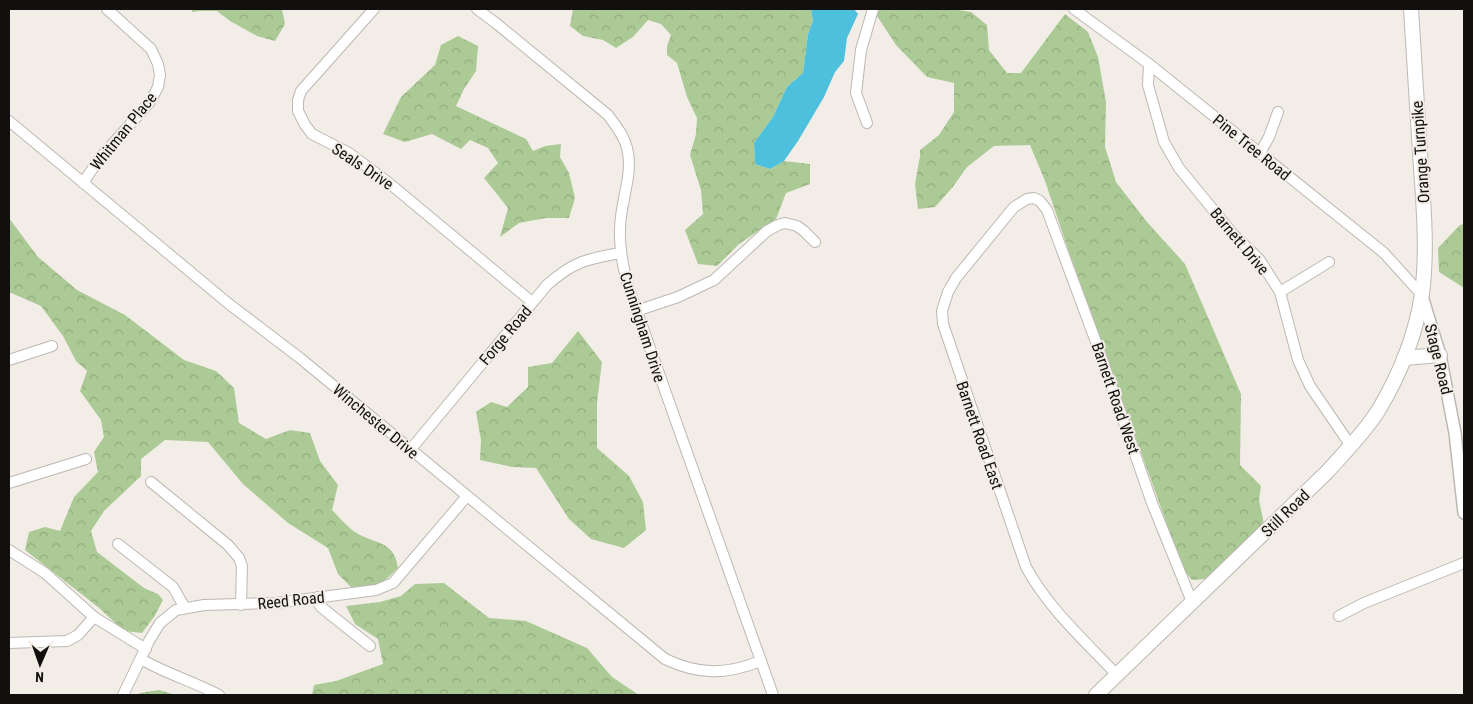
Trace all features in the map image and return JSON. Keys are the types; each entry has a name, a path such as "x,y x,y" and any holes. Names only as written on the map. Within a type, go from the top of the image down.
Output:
{"main road":[{"name":"Orange Turnpike","path":"1411,9 1424,226 1422,295"},
{"name":"Still Road","path":"1096,695 1327,472 1351,446 1378,411 1392,385 1404,358 1422,295"},
{"path":"1404,358 1440,355"}],"street":[{"name":"Whitman Place","path":"83,183 99,159 150,102 158,87 160,75 158,64 151,49 107,9"},
{"name":"Seals Drive","path":"374,9 301,91 298,100 298,111 305,125 312,134 349,153 389,183 532,302"},
{"name":"Cunningham Drive","path":"476,9 504,29 608,115 618,129 627,148 629,166 620,227 620,252 628,286 773,695"},
{"path":"867,122 856,93 861,50 873,9"},
{"name":"Pine Tree Road","path":"1074,9 1149,64 1384,253 1422,295"},
{"name":"Barnett Drive","path":"1149,64 1148,84 1164,142 1179,168 1227,227 1259,259 1280,292 1298,360 1310,386 1351,446"},
{"path":"1260,153 1269,137 1278,112"},
{"name":"Winchester Drive","path":"9,121 229,304 300,358 665,659 682,667 705,672 726,671 760,661"},
{"name":"Barnett Road West","path":"1034,198 1040,201 1047,210 1096,342 1152,504 1192,602"},
{"name":"Barnett Road East","path":"1034,198 1027,199 1014,207 956,278 948,292 942,311 943,324 945,335 1026,567 1036,586 1116,675"},
{"path":"636,311 678,297 714,280 766,231 778,225 785,223 797,226 815,242"},
{"name":"Forge Road","path":"411,449 547,285 564,270 590,258 620,252"},
{"path":"1280,292 1329,262"},
{"name":"Stage Road","path":"1422,295 1440,355 1455,433 1464,513"},
{"path":"9,360 52,346"},
{"path":"9,483 86,458"},
{"path":"151,482 228,545 239,558 242,566 241,605"},
{"name":"Reed Road","path":"123,695 160,623 176,610 204,605 276,603 376,590 393,583 467,496"},
{"path":"118,544 173,587 185,608"},
{"path":"9,550 45,574 94,617 146,649"},
{"path":"1338,616 1372,600 1464,563"},
{"path":"318,597 318,603 321,607 370,646"},
{"path":"9,643 66,640 78,635 94,617"},
{"path":"141,659 158,669 198,684 219,695"}],"green space":[{"path":"192,9 282,9 285,24 275,41 257,36 230,21 217,11 192,12"},
{"path":"573,9 811,9 813,21 808,34 803,73 787,87 773,117 754,143 755,164 770,169 784,161 810,164 810,184 786,193 776,219 739,244 717,266 698,264 685,230 703,214 701,190 690,155 696,134 697,118 687,97 677,63 667,55 667,46 671,35 661,24 648,20 633,37 616,48 603,40 583,36 570,26"},
{"path":"879,9 953,9 971,12 987,25 989,50 1007,73 1021,73 1065,14 1088,32 1098,57 1106,102 1105,147 1116,182 1147,222 1185,264 1241,394 1240,465 1261,486 1259,500 1264,524 1207,579 1192,580 1183,569 1045,181 1030,145 994,146 967,167 935,207 918,209 915,184 920,150 939,135 954,112 954,83 927,77 896,45 877,16"},
{"path":"458,36 478,46 476,71 456,106 526,139 533,151 545,146 561,144 560,157 569,173 575,198 569,218 546,218 519,223 500,237 508,208 484,178 498,163 488,148 470,140 461,149 432,134 405,142 383,134 401,97 435,65 441,45"},
{"path":"9,218 38,257 77,290 125,315 184,360 216,371 234,388 239,423 266,439 290,430 310,433 320,461 338,485 332,510 352,530 387,547 396,558 398,568 379,586 351,587 338,574 328,548 288,523 243,484 208,442 165,440 141,459 141,476 104,511 91,531 97,552 144,588 158,594 163,600 154,617 142,633 124,631 98,607 25,550 29,532 45,527 60,531 74,497 98,472 94,452 104,437 101,420 80,391 87,371 76,361 63,336 41,306 9,292"},
{"path":"1464,224 1464,288 1439,272 1438,248 1460,225"},
{"path":"578,331 602,362 597,403 597,448 629,476 643,502 646,530 624,548 591,539 569,519 536,468 512,467 480,460 481,440 476,412 491,402 507,407 528,387 528,367 552,363"},
{"path":"444,583 489,618 526,621 587,648 612,677 639,695 312,695 314,685 336,681 383,664 378,639 355,624 346,606 380,602 401,596 415,584"},
{"path":"159,690 176,695 138,695 140,693"}],"water":[{"path":"811,9 854,9 858,14 847,38 844,61 835,72 824,97 784,161 770,169 755,164 754,143 773,117 787,87 803,73 808,34 813,21"}]}
